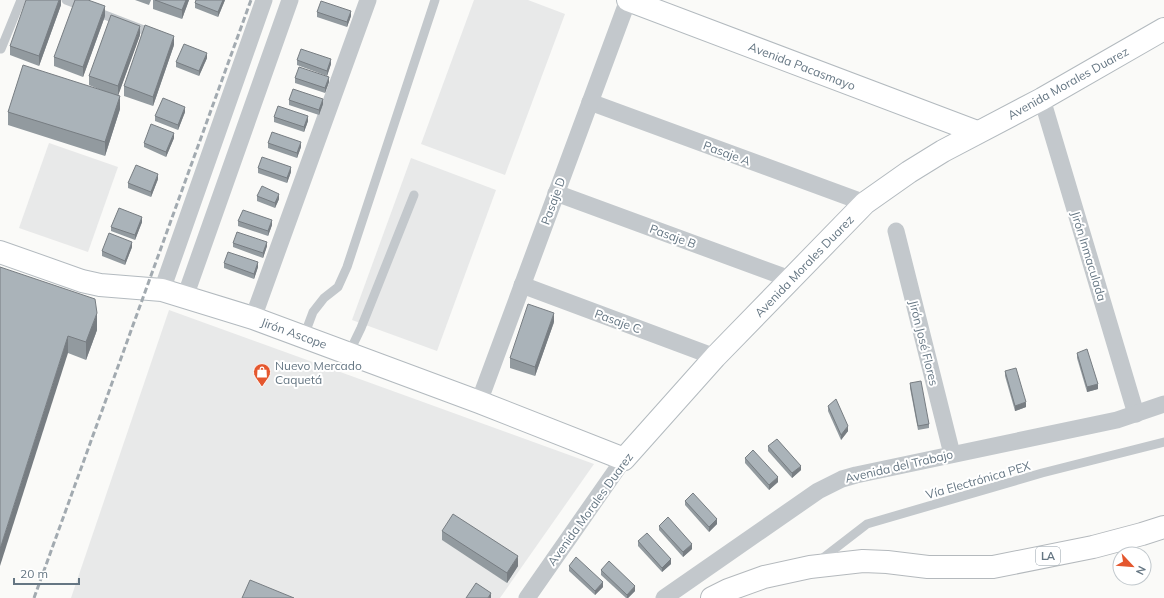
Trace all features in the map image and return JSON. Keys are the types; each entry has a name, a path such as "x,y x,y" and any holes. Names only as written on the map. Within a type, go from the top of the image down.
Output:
{"main road":[{"name":"Avenida Pacasmayo","path":"628,0 977,132"},
{"name":"Avenida Morales Duarez","path":"624,459 715,357 865,204 914,169 943,151 1042,99 1164,29"},
{"name":"Jirón Ascope","path":"0,252 82,281 100,285 162,290 253,318 479,402 624,459"},
{"name":"LA","path":"712,598 728,590 764,577 810,567 863,561 887,562 928,567 993,566 1093,547 1164,527"}],"street":[{"path":"162,290 264,0"},
{"path":"185,296 290,0"},
{"path":"253,318 368,0"},
{"name":"Pasaje D","path":"479,402 628,0"},
{"name":"Jirón Inmaculada","path":"1042,99 1136,414"},
{"name":"Pasaje A","path":"590,102 865,204"},
{"name":"Pasaje B","path":"556,194 790,280"},
{"name":"Jirón José Flores","path":"896,231 952,454"},
{"name":"Pasaje C","path":"522,286 715,357"},
{"name":"Avenida del Trabajo","path":"664,598 767,525 823,488 842,479 952,454 1117,420 1164,404"},
{"name":"Avenida Morales Duarez","path":"527,598 624,459"}],"lane":[{"path":"1,49 21,0"},
{"path":"66,0 159,36"},
{"path":"304,336 313,312 324,298 338,287 347,267 435,0"},
{"path":"349,353 361,328 414,195"},
{"name":"Vía Electrónica PEX","path":"810,567 867,524 1042,474 1164,442"}],"shaded area":[{"path":"474,0 528,0 565,14 505,175 421,144"},
{"path":"49,143 118,167 88,252 19,228"},
{"path":"411,158 496,190 437,351 352,320"},
{"name":"Nuevo Mercado Caquetá","path":"169,310 594,464 500,598 71,598"}],"building":[{"path":"26,0 59,0 39,56 10,46"},
{"path":"75,0 88,0 105,6 83,67 54,57"},
{"path":"155,0 186,0 182,10"},
{"path":"196,0 223,0 218,12 195,3"},
{"path":"321,1 351,11 347,22 317,12"},
{"path":"111,15 140,26 118,86 89,76"},
{"path":"145,25 174,36 153,97 124,86"},
{"path":"184,44 207,53 199,71 176,62"},
{"path":"301,49 331,59 327,71 297,60"},
{"path":"23,65 120,96 105,142 8,112"},
{"path":"299,67 329,77 325,88 295,78"},
{"path":"293,89 323,99 319,110 289,100"},
{"path":"163,98 185,107 178,125 155,116"},
{"path":"278,106 308,116 304,127 274,117"},
{"path":"151,124 174,133 166,152 144,143"},
{"path":"272,132 301,142 297,153 268,143"},
{"path":"262,157 291,167 287,178 258,168"},
{"path":"136,165 158,174 151,192 128,183"},
{"path":"262,186 279,194 275,203 257,196"},
{"path":"119,208 142,217 135,235 111,227"},
{"path":"243,210 272,220 268,231 238,221"},
{"path":"237,232 267,242 263,253 233,243"},
{"path":"109,233 132,242 125,261 102,251"},
{"path":"228,252 258,262 254,274 224,263"},
{"path":"0,267 95,299 97,313 86,342 68,336 0,549"},
{"path":"528,304 554,313 535,367 510,358"},
{"path":"1087,349 1098,384 1087,387 1077,353"},
{"path":"1016,368 1026,402 1015,406 1005,371"},
{"path":"921,381 929,424 918,426 910,383"},
{"path":"836,399 848,426 841,435 828,406"},
{"path":"777,439 801,466 792,473 768,446"},
{"path":"753,450 778,477 769,485 745,458"},
{"path":"693,493 717,519 709,527 685,501"},
{"path":"453,514 518,556 507,573 442,531"},
{"path":"668,517 692,544 683,552 659,526"},
{"path":"647,533 671,559 662,568 638,541"},
{"path":"576,557 603,582 595,591 569,566"},
{"path":"609,561 635,586 627,595 601,570"},
{"path":"250,580 294,598 242,598"},
{"path":"476,583 491,593 488,598 466,598"}],"railway":[{"path":"34,598 251,0"}],"place":[{"name":"Nuevo Mercado Caquetá","path":"262,387"}]}
